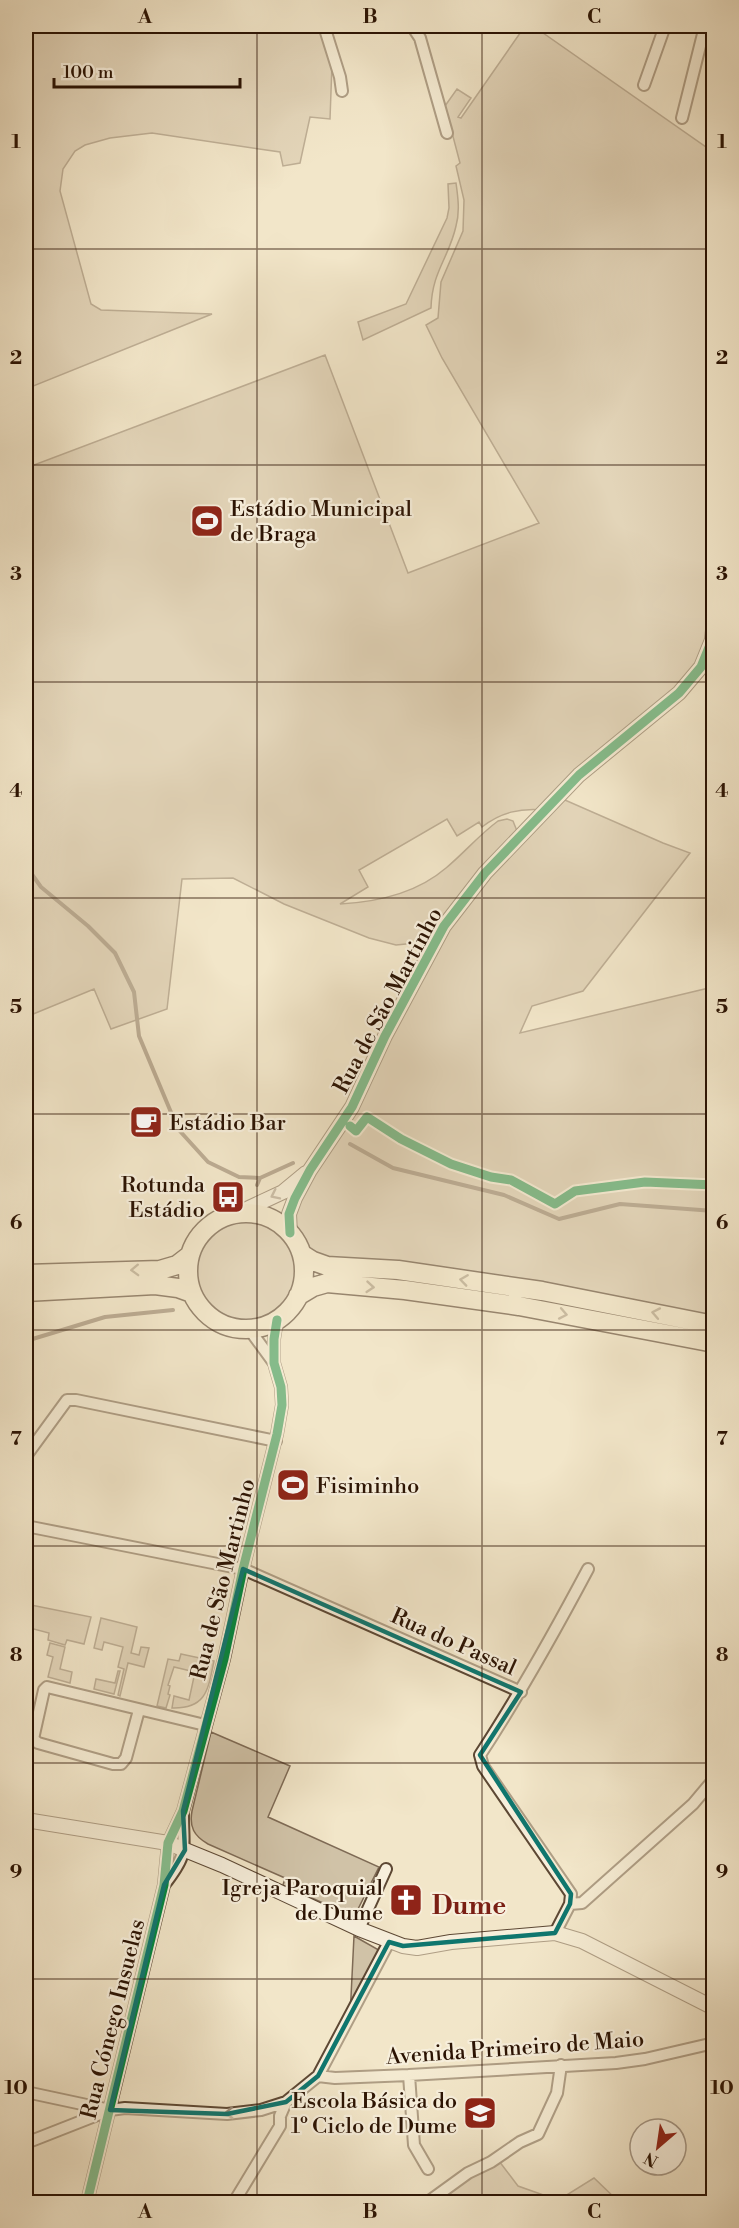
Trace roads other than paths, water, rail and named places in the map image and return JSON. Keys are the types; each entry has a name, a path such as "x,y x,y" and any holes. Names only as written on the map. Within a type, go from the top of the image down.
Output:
{"main road":[{"path":"236,1214 256,1214 266,1216 290,1233 302,1254 304,1276 298,1296 289,1310 277,1320 249,1329 229,1326 213,1319 201,1307 192,1293 188,1274 190,1256 200,1235 208,1227 216,1221 236,1214"},
{"path":"302,1254 327,1266 398,1270 542,1291 714,1325"},
{"path":"26,1274 160,1270 177,1265 190,1256"},
{"path":"298,1296 313,1287 327,1283 405,1290 519,1306 714,1343"},
{"path":"26,1292 155,1285 178,1288 192,1293"}],"street":[{"path":"324,26 340,77 342,91"},
{"path":"412,26 420,38 447,133"},
{"path":"644,85 665,26"},
{"path":"682,118 705,26"},
{"name":"Rua de São Martinho","path":"290,1233 289,1214 310,1170 352,1107 385,1036 452,916 485,873 579,775 679,693 701,667 712,640 714,620"},
{"name":"Rua de São Martinho","path":"236,1214 283,1192 310,1170"},
{"name":"Rua de São Martinho","path":"168,1843 183,1811 224,1659 243,1569 276,1441 282,1405 281,1387 274,1363 277,1320"},
{"name":"Rua de São Martinho","path":"249,1329 274,1363"},
{"path":"26,1456 67,1400 276,1441"},
{"name":"Rua do Passal","path":"26,1526 243,1569 521,1692 480,1755 483,1766 571,1894 570,1904"},
{"path":"521,1692 553,1638 588,1569"},
{"path":"139,1710 126,1758 121,1764 113,1764 38,1743 33,1739 44,1690 47,1687 205,1725"},
{"path":"555,1933 570,1904 582,1904 693,1804 714,1779"},
{"name":"Rua de São Martinho","path":"183,1811 185,1850"},
{"path":"26,1820 168,1843 358,1929 389,1942 417,1948 451,1942 555,1933 582,1941 714,2008"},
{"name":"Rua Cónego Insuelas","path":"87,2202 164,1885 168,1843"},
{"name":"Rua Cónego Insuelas","path":"164,1885 178,1867 185,1850"},
{"path":"358,1929 386,1869"},
{"path":"26,2143 110,2110 124,2108 227,2114 261,2110 286,2102 318,2076 389,1942"},
{"name":"Avenida Primeiro de Maio","path":"318,2076 335,2078 409,2075 616,2063 645,2059 714,2043"},
{"path":"428,2202 468,2173 538,2134 557,2093 561,2065"},
{"path":"409,2075 414,2145 428,2169"},
{"path":"26,2092 110,2110"},
{"path":"234,2202 280,2126 280,2116 286,2102"}],"waterway":[{"path":"26,866 41,887 88,926 115,953 134,992 139,1036 178,1129 208,1162 239,1177 260,1178 293,1163"},
{"path":"350,1144 393,1168 504,1195 559,1219 620,1204 714,1211"},
{"path":"257,1185 260,1178"},
{"path":"26,1341 105,1317 173,1310"}],"place":[{"name":"Estádio Municipal de Braga","path":"207,521"},
{"name":"Estádio Bar","path":"146,1122"},
{"name":"Rotunda Estádio","path":"228,1197"},
{"name":"Fisiminho","path":"293,1485"},
{"name":"Igreja Paroquial de Dume","path":"406,1900"},
{"name":"Escola Básica do 1º Ciclo de Dume","path":"480,2113"}],"district":[{"name":"Dume","path":"469,1905"}]}
